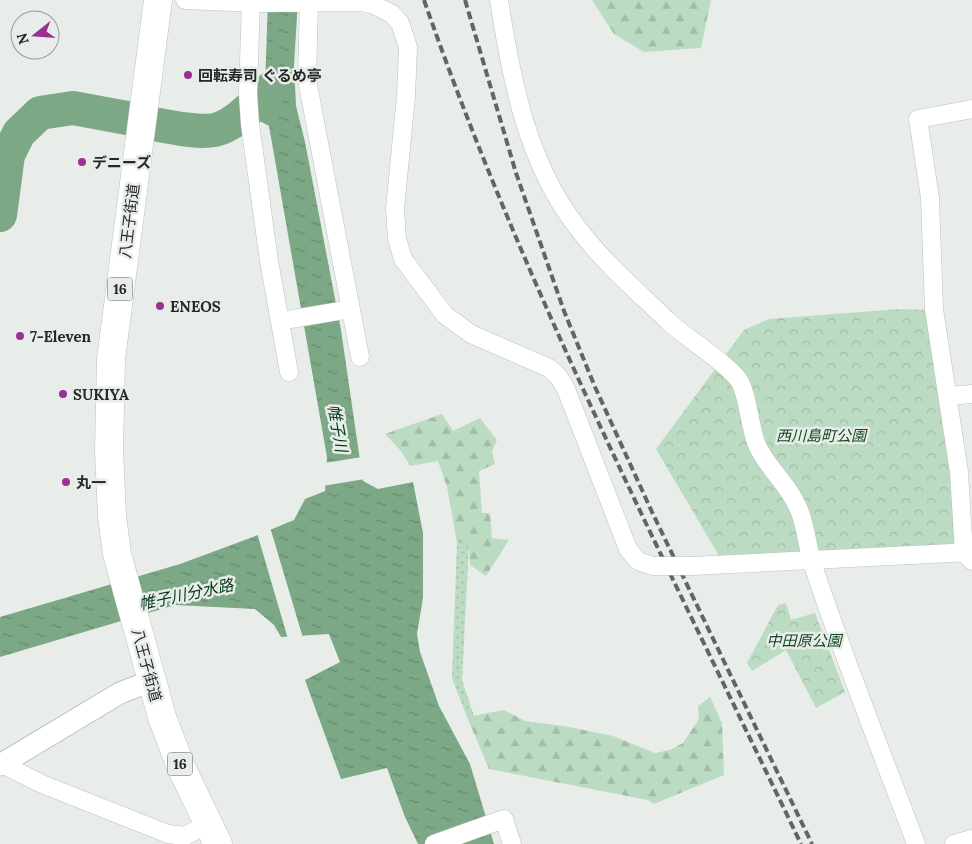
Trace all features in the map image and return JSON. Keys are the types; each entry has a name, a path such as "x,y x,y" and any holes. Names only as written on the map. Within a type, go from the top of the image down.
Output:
{"highway":[{"name":"八王子街道","path":"158,0 110,385 112,516 117,554 151,681 181,767 213,834"}],"street":[{"path":"185,0 307,1 372,4 388,11 400,23 408,48 406,96 395,209 397,239 402,260 445,315 471,334 538,362 558,376 566,389 628,549 638,561 653,566 969,555 949,396 934,309 930,198 918,119 972,109"},
{"path":"499,0 508,58 538,158 575,225 597,252 678,331 727,368 741,382 750,427 758,448 799,509 812,560 916,844"},
{"path":"307,1 307,80 346,310 360,357"},
{"path":"253,2 248,94 250,124 284,321 289,372"},
{"path":"284,321 346,310"},
{"path":"949,396 972,394"},
{"path":"1,764 120,693 151,681"},
{"path":"1,764 42,784 168,834 185,836 213,834"},
{"path":"434,844 504,819 512,844"},
{"path":"954,844 972,839"}],"green space":[{"path":"592,0 711,0 701,48 644,52 614,34"},
{"name":"西川島町公園","path":"899,309 931,310 955,473 955,541 949,548 721,559 656,449 744,330 769,319"},
{"path":"442,414 453,431 480,418 497,440 492,451 495,464 479,471 482,513 490,513 492,538 509,540 486,576 470,565 469,544 457,542 447,487 438,461 410,466 401,451 385,434"},
{"path":"457,542 469,544 462,680 474,716 467,717 452,678"},
{"name":"中田原公園","path":"786,603 791,620 815,613 845,692 816,708 786,650 752,671 747,663 778,605"},
{"path":"710,697 722,723 724,775 654,804 648,800 489,769 467,717 504,710 525,721 564,726 613,736 655,753 670,750 683,743 699,719 698,706"}],"water":[{"path":"268,0 298,0 294,65 296,106 305,142 341,330 363,481 378,489 413,482 423,533 423,598 417,634 420,652 439,706 470,764 494,844 418,844 405,817 387,768 341,779 305,680 340,662 329,634 281,637 274,625 255,609 175,605 0,657 0,617 180,564 253,537 294,520 305,499 325,491 327,457 269,126 258,120 255,89 265,86"}],"pier":[{"path":"362,457 365,479 322,486 324,463"},
{"path":"270,527 303,638 288,639 257,533"}],"waterway":[{"path":"159,125 187,130 215,130 231,123 275,85"},
{"path":"0,215 8,155 19,133 40,113 73,108 127,118"}],"railway":[{"path":"424,0 507,216 553,322 600,427 801,844"},
{"path":"465,0 516,173 564,311 595,387 652,512 812,844"}],"place":[{"name":"回転寿司 ぐるめ亭","path":"188,75"},
{"name":"デニーズ","path":"82,162"},
{"name":"ENEOS","path":"160,306"},
{"name":"7-Eleven","path":"20,336"},
{"name":"SUKIYA","path":"63,394"},
{"name":"丸一","path":"66,482"}],"water label":[{"name":"帷子川","path":"338,428"},
{"name":"帷子川分水路","path":"186,594"}]}
